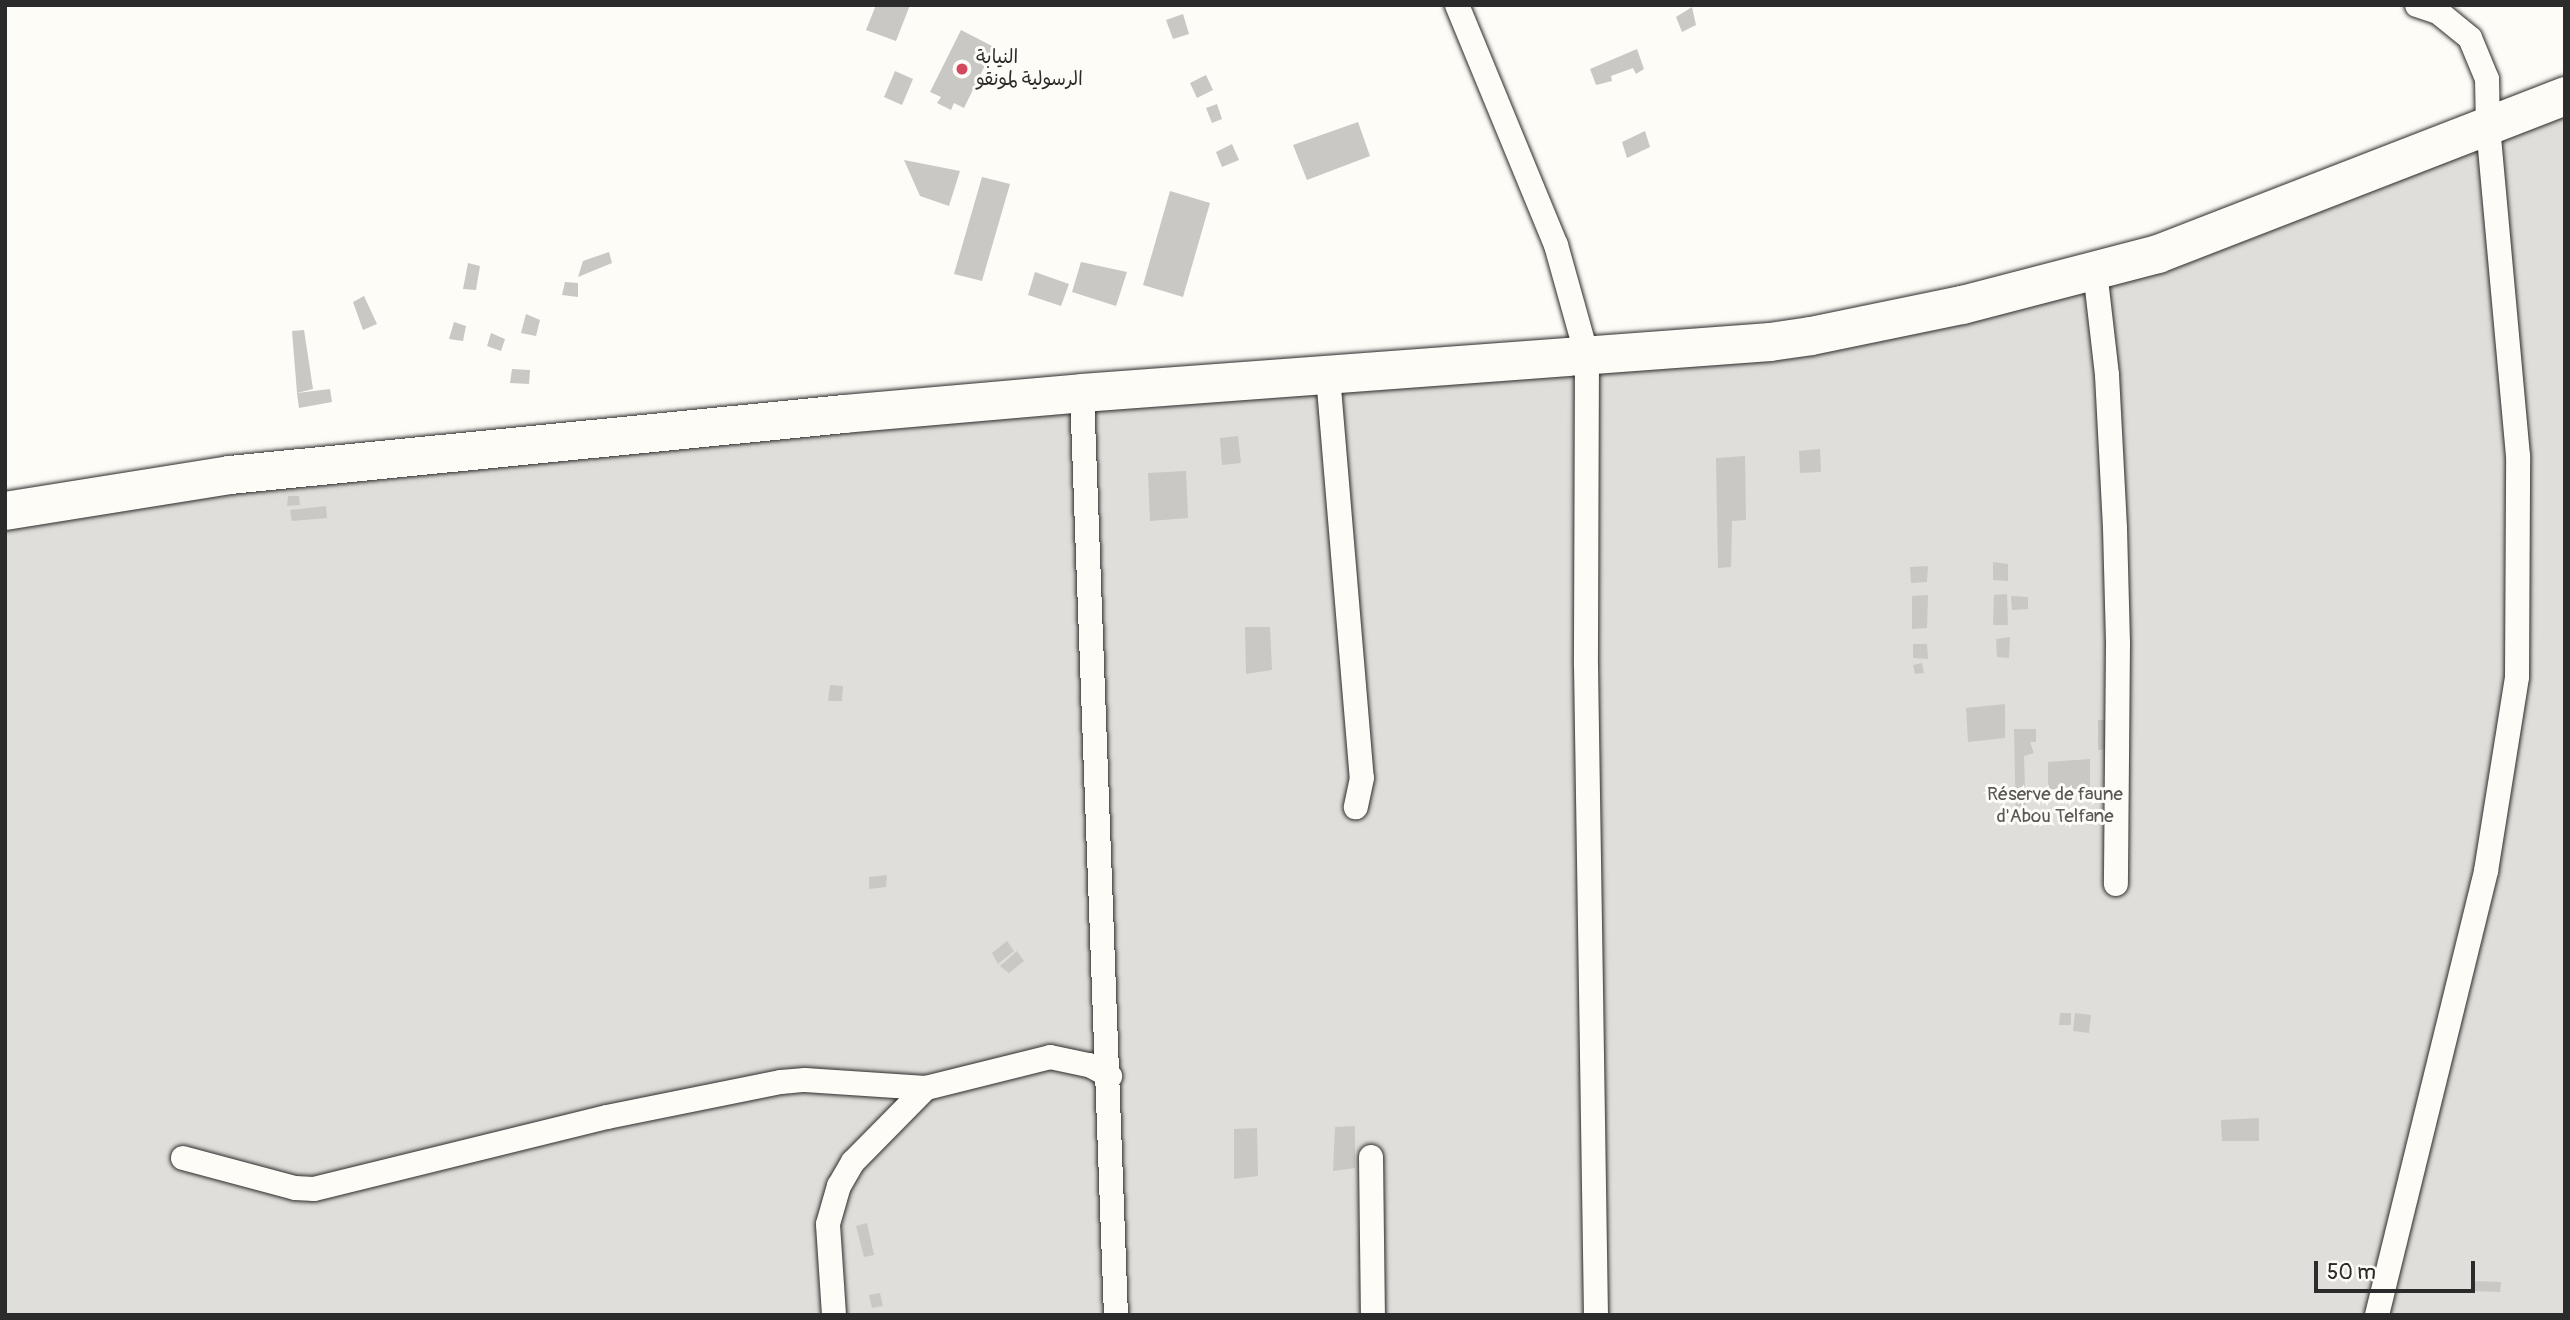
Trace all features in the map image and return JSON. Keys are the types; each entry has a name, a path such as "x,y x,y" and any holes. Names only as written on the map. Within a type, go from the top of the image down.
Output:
{"main road":[{"path":"5,511 229,475 1082,393 1587,356 1811,336 1962,305 2158,254 2565,96"}],"street":[{"path":"1457,5 1556,245 1587,356 1586,665 1596,1315"},
{"path":"2377,1315 2486,871 2517,677 2518,456 2488,127 2487,79 2470,38 2438,12 2417,5"},
{"path":"2095,271 2107,375 2115,528 2118,644 2116,884"},
{"path":"1328,376 1362,778 1356,807"},
{"path":"1082,393 1110,1076 1116,1315"},
{"path":"183,1158 295,1188 314,1189 607,1117 781,1082 805,1080 926,1088 1050,1057 1069,1058 1110,1076"},
{"path":"834,1315 828,1224 839,1186 853,1162 926,1088"},
{"path":"1371,1157 1373,1315"}],"green space":[{"name":"Réserve de faune d'Abou Telfane","path":"2565,96 2565,1315 5,1315 5,511 1962,305"}],"building":[{"path":"876,5 910,5 896,41 866,30"},
{"path":"1692,7 1696,25 1682,32 1676,17"},
{"path":"1183,14 1189,34 1173,39 1166,20"},
{"name":"النيابة الرسولية لمونقو","path":"961,30 994,47 964,108 954,103 951,110 937,103 941,97 930,92"},
{"path":"1637,49 1644,69 1636,74 1633,68 1611,76 1612,81 1596,85 1590,69"},
{"path":"895,71 913,79 902,105 884,97"},
{"path":"1206,75 1213,90 1197,98 1190,83"},
{"path":"1217,104 1222,119 1212,123 1206,108"},
{"path":"1358,122 1370,156 1307,180 1293,145"},
{"path":"1645,131 1650,147 1627,158 1622,142"},
{"path":"1232,144 1239,160 1222,167 1216,152"},
{"path":"904,160 960,171 949,206 920,196"},
{"path":"982,177 1010,184 982,281 954,274"},
{"path":"1170,191 1210,203 1183,297 1143,285"},
{"path":"609,252 612,263 578,277 583,261"},
{"path":"1081,262 1127,272 1116,306 1072,292"},
{"path":"468,263 480,266 476,290 463,289"},
{"path":"1035,272 1069,284 1061,306 1028,295"},
{"path":"565,282 578,283 578,297 562,295"},
{"path":"364,296 377,324 363,330 353,302"},
{"path":"526,314 540,320 536,336 521,333"},
{"path":"454,322 466,326 463,341 449,339"},
{"path":"304,330 313,389 297,393 292,331"},
{"path":"491,333 505,339 501,351 487,346"},
{"path":"512,369 530,370 529,384 510,383"},
{"path":"330,389 332,402 299,408 297,393"},
{"path":"1238,436 1241,463 1222,465 1220,438"},
{"path":"1820,449 1821,472 1800,473 1799,451"},
{"path":"1745,456 1746,520 1732,521 1731,567 1718,568 1716,458"},
{"path":"1186,471 1188,518 1150,521 1148,473"},
{"path":"288,496 299,496 300,505 287,506"},
{"path":"326,506 327,518 292,521 290,510"},
{"path":"1993,562 2008,564 2008,581 1993,580"},
{"path":"1928,566 1927,582 1911,583 1910,567"},
{"path":"2007,594 2008,625 1993,625 1994,595"},
{"path":"1928,595 1927,628 1912,629 1912,596"},
{"path":"2011,596 2028,597 2028,609 2012,610"},
{"path":"1245,627 1270,627 1272,670 1246,674"},
{"path":"2010,637 2009,658 1997,657 1996,639"},
{"path":"1913,644 1927,644 1928,659 1913,658"},
{"path":"1922,663 1924,673 1915,674 1913,665"},
{"path":"830,685 843,686 842,701 828,701"},
{"path":"2005,704 2005,738 1968,742 1966,708"},
{"path":"2098,720 2108,720 2108,749 2098,750"},
{"path":"2014,729 2036,729 2036,742 2030,742 2034,753 2024,756 2026,818 2016,824"},
{"path":"2090,759 2090,794 2048,796 2048,762"},
{"path":"887,875 886,887 869,889 869,877"},
{"path":"1007,941 1014,951 998,964 992,953"},
{"path":"1017,951 1024,961 1009,973 1000,966"},
{"path":"2060,1013 2071,1013 2071,1025 2059,1025"},
{"path":"2075,1013 2091,1015 2089,1033 2073,1031"},
{"path":"2259,1118 2259,1141 2222,1141 2221,1120"},
{"path":"1355,1126 1355,1168 1333,1171 1335,1127"},
{"path":"1257,1128 1258,1176 1234,1179 1234,1129"},
{"path":"867,1223 874,1255 864,1257 856,1226"},
{"path":"2474,1281 2501,1282 2500,1292 2473,1291"},
{"path":"880,1293 883,1306 872,1308 869,1295"}],"place":[{"name":"النيابة الرسولية لمونقو","path":"962,69"}]}
